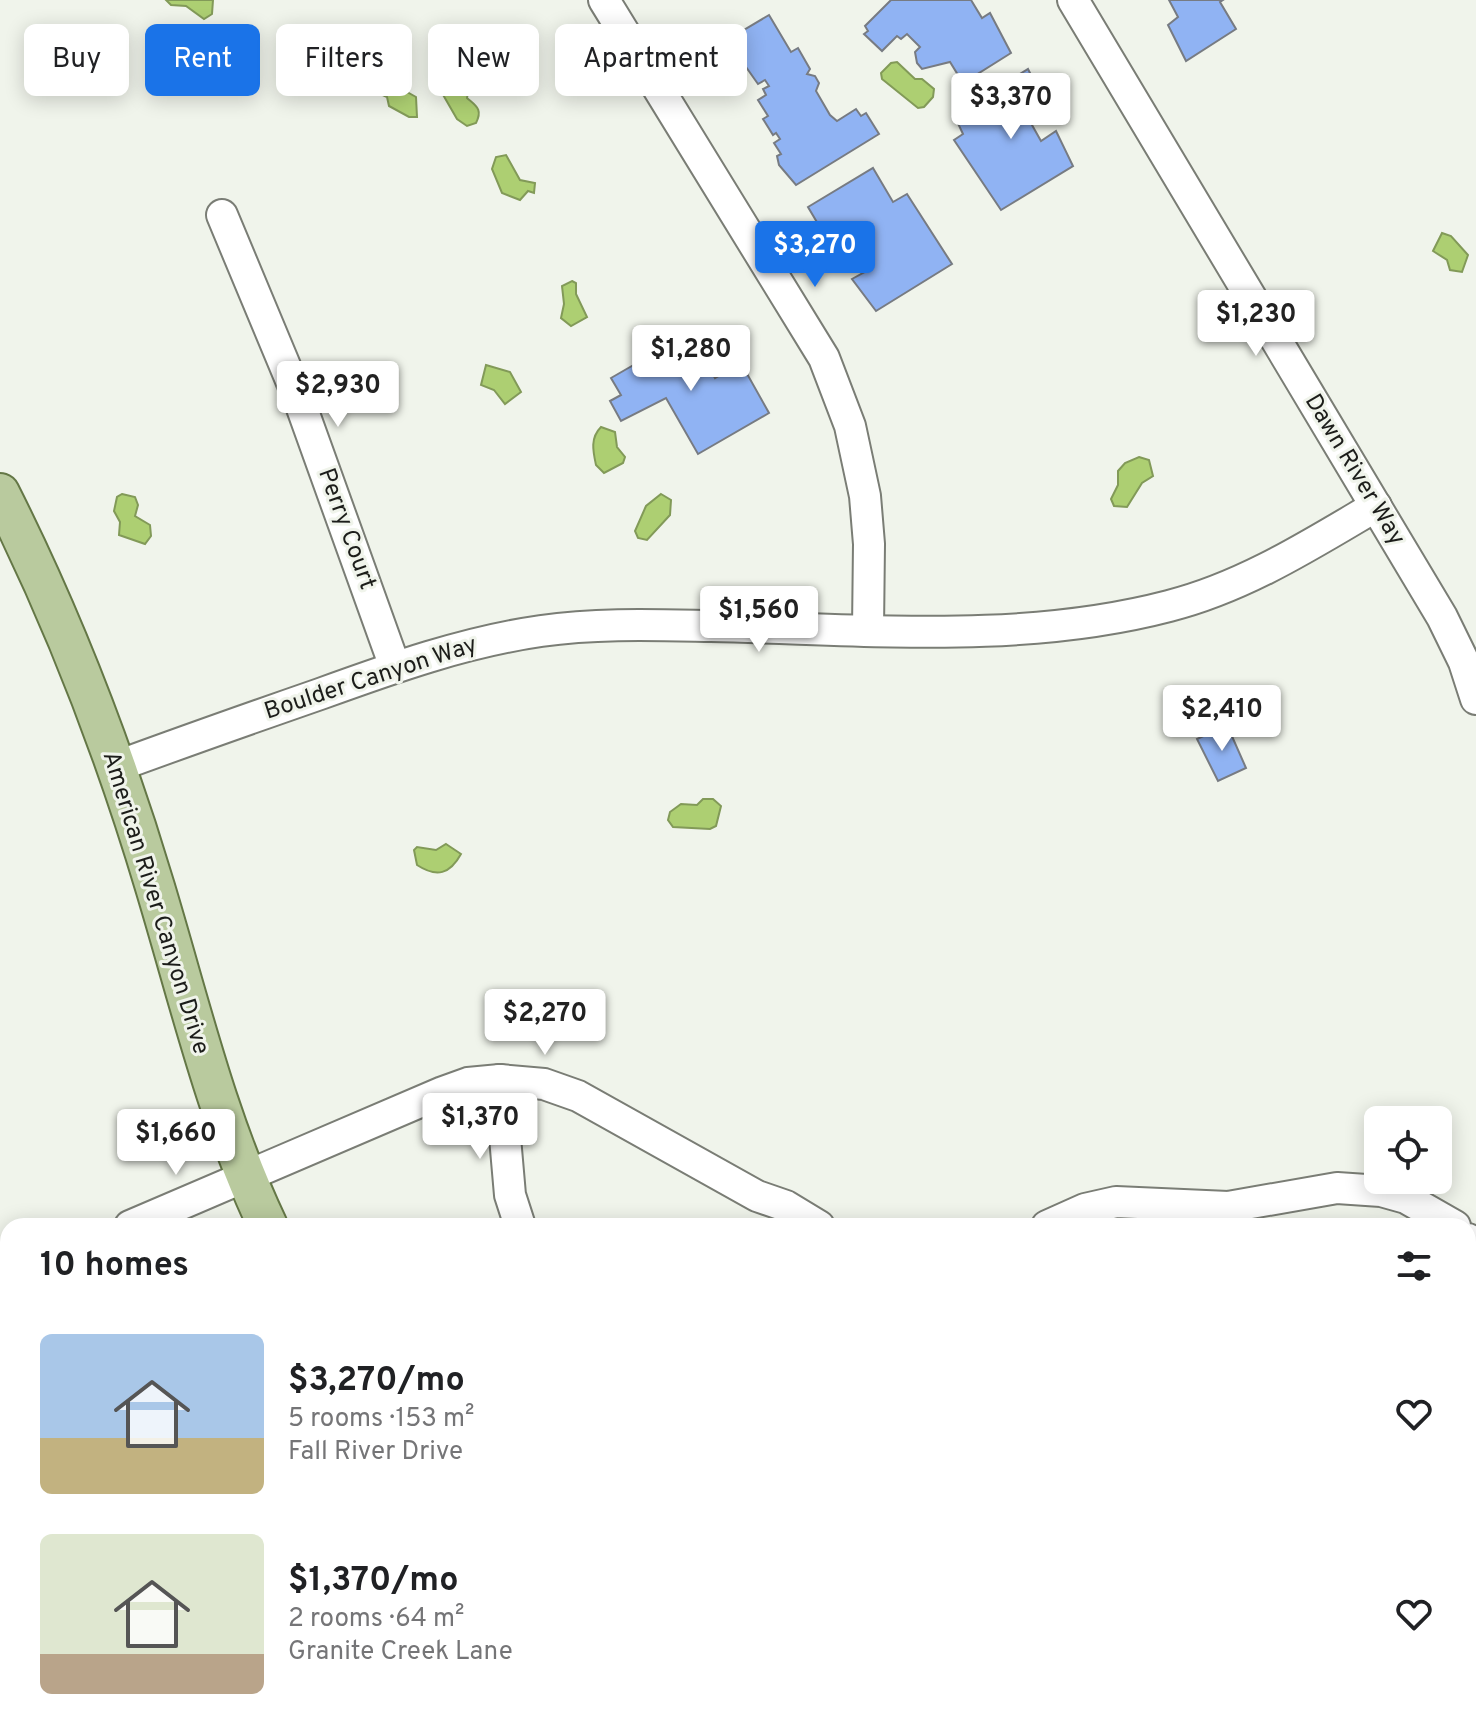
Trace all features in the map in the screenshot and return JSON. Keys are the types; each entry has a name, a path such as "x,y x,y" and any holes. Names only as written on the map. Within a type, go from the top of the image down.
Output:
{"main road":[{"name":"American River Canyon Drive","path":"0,493 53,608 115,767 155,886 215,1099 264,1218"}],"street":[{"path":"604,0 824,358 850,426 865,496 869,544 868,629"},
{"name":"Dawn River Way","path":"1073,0 1442,617 1464,662 1476,699"},
{"name":"Perry Court","path":"222,215 298,397 395,667"},
{"name":"Boulder Canyon Way","path":"115,767 395,667 467,645 542,631 617,624 998,632 1065,627 1173,605 1236,583 1296,553 1376,506"},
{"path":"500,1080 510,1195 517,1218"},
{"path":"149,1218 443,1092 468,1083 500,1080 544,1084 578,1096 757,1196 786,1206 806,1218"},
{"path":"1065,1218 1085,1209 1116,1202 1228,1207 1337,1188 1381,1191 1406,1198 1441,1218"}],"shaded area":[{"path":"166,0 213,0 212,14 204,19 186,6 171,5"},
{"path":"897,62 915,79 922,79 934,89 933,97 924,107 918,108 882,79 881,73 891,63"},
{"path":"385,96 416,97 417,117 409,117 389,106"},
{"path":"444,96 467,96 479,111 476,123 467,126 457,119"},
{"path":"506,155 520,180 535,183 534,193 528,191 520,200 502,193 492,169 496,157"},
{"path":"1442,233 1451,236 1468,255 1462,272 1450,270 1447,260 1433,251"},
{"path":"572,281 576,283 576,294 587,317 571,326 561,318 564,304 562,286"},
{"path":"486,365 510,372 521,392 505,404 494,390 481,385"},
{"path":"601,427 615,432 617,447 625,457 623,463 604,473 596,465 593,450 595,436"},
{"path":"1139,457 1149,460 1153,476 1142,483 1127,507 1114,506 1111,499 1118,485 1118,471 1125,463"},
{"path":"122,494 135,497 138,505 135,516 150,525 151,536 145,544 119,535 120,522 114,511 117,497"},
{"path":"661,494 671,500 670,515 647,540 638,538 635,531 646,506"},
{"path":"703,799 713,799 721,806 716,826 710,829 673,827 668,820 670,812 681,804 697,805"},
{"path":"446,844 461,854 448,870 437,873 417,865 414,850 417,847 436,850"}],"building":[{"path":"891,0 971,0 982,18 990,13 1011,53 963,83 950,62 922,69 915,52 920,47 907,34 901,39 897,36 882,51 864,34 868,31 865,26"},
{"path":"1169,0 1223,0 1220,2 1236,29 1186,61 1168,25 1178,17"},
{"path":"769,15 791,52 798,48 810,69 807,74 815,76 819,83 816,91 830,115 837,121 856,109 861,116 866,113 879,134 796,185 779,165 777,156 781,154 774,143 780,139 776,133 773,135 763,119 768,116 758,100 766,95 763,89 769,86 765,80 758,84 747,68 747,28"},
{"path":"1028,69 1050,113 1032,125 1041,141 1056,131 1073,166 1001,210 954,140 963,134 954,115"},
{"path":"873,168 893,202 907,194 952,264 876,311 852,279 870,269 853,240 834,251 808,207"},
{"path":"691,332 715,378 741,363 769,413 698,454 666,398 621,421 610,401 621,395 611,378"},
{"path":"1227,725 1246,768 1218,781 1197,739"}]}
